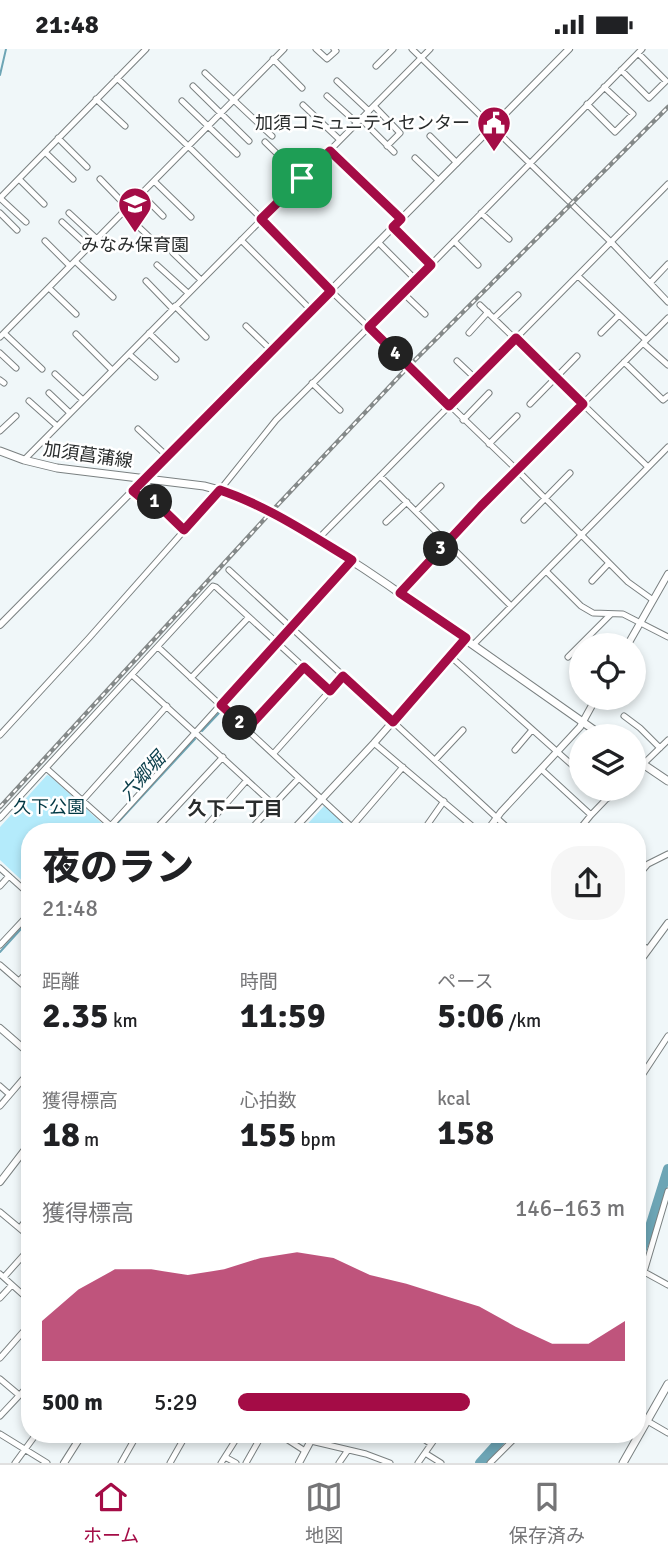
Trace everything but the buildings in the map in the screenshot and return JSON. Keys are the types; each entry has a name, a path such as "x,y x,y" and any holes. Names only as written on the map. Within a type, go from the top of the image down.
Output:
{"main road":[{"name":"加須菖蒲線","path":"0,451 57,468 184,483 220,490 267,510 352,560 586,724"},
{"path":"646,766 668,781"},
{"path":"647,1422 668,1384"},
{"path":"623,1463 635,1443"}],"street":[{"path":"26,222 0,198 146,49"},
{"path":"3,334 284,49"},
{"path":"316,49 327,59 336,51 334,49"},
{"path":"376,67 393,49"},
{"path":"412,49 612,243 668,302"},
{"path":"24,460 430,49"},
{"path":"0,625 569,49"},
{"path":"0,734 220,490 276,420 640,51 666,81 649,98 621,71"},
{"path":"273,59 302,88"},
{"path":"205,73 272,136"},
{"path":"117,78 628,582 653,600"},
{"path":"337,81 400,134 387,146"},
{"path":"193,86 250,141"},
{"path":"587,104 615,132 633,114 604,87"},
{"path":"327,96 394,152"},
{"path":"96,99 125,126"},
{"path":"182,101 237,154"},
{"path":"303,105 340,140"},
{"path":"430,136 457,163"},
{"path":"58,138 87,167"},
{"path":"265,142 302,178"},
{"path":"330,151 401,219"},
{"path":"45,152 73,179"},
{"path":"415,158 439,181"},
{"path":"19,179 44,204"},
{"path":"100,179 161,248"},
{"path":"154,181 191,217"},
{"path":"318,540 668,184"},
{"path":"141,194 163,216"},
{"path":"481,212 509,240"},
{"path":"0,213 17,230"},
{"path":"69,213 97,239"},
{"path":"62,222 89,247"},
{"path":"393,227 431,265"},
{"path":"240,240 311,310"},
{"path":"45,241 113,297"},
{"path":"454,241 478,265"},
{"path":"378,242 416,280"},
{"path":"173,253 201,280"},
{"path":"650,283 668,264"},
{"path":"157,265 188,293"},
{"path":"578,276 668,365"},
{"path":"146,281 206,337"},
{"path":"49,288 76,314"},
{"path":"403,293 425,314"},
{"path":"495,318 518,295"},
{"path":"480,305 648,467"},
{"path":"469,333 488,312"},
{"path":"601,333 619,315"},
{"path":"400,593 668,318"},
{"path":"0,326 3,334 43,369"},
{"path":"246,327 272,351"},
{"path":"149,333 176,359"},
{"path":"76,334 112,370"},
{"path":"0,353 16,368"},
{"path":"129,353 155,377"},
{"path":"530,404 577,356"},
{"path":"457,361 476,379"},
{"path":"624,362 663,400 668,396"},
{"path":"55,374 83,400"},
{"path":"312,383 340,410"},
{"path":"48,393 70,413"},
{"path":"463,419 489,393"},
{"path":"29,401 57,426"},
{"path":"0,431 16,416"},
{"path":"489,444 517,416"},
{"path":"138,429 167,456"},
{"path":"474,644 668,447"},
{"path":"524,520 570,473"},
{"path":"380,476 511,606"},
{"path":"416,512 441,486"},
{"path":"133,491 145,501 150,497 184,530"},
{"path":"386,522 407,502"},
{"path":"114,823 352,560"},
{"path":"592,581 609,563"},
{"path":"229,570 502,823"},
{"path":"546,571 581,606 593,613 623,614 668,637"},
{"path":"634,633 668,574"},
{"path":"0,818 213,586 330,691"},
{"path":"568,657 611,614"},
{"path":"191,678 249,617"},
{"path":"300,823 466,638"},
{"path":"158,647 274,753 345,823"},
{"path":"450,656 569,762"},
{"path":"247,729 304,667"},
{"path":"132,674 274,805"},
{"path":"274,753 343,676"},
{"path":"82,801 167,706"},
{"path":"493,823 583,722 590,710"},
{"path":"624,716 660,748"},
{"path":"435,761 463,730"},
{"path":"515,750 532,730"},
{"path":"646,761 668,740"},
{"path":"374,743 469,823"},
{"path":"161,823 223,757"},
{"path":"358,823 403,767"},
{"path":"46,768 102,823"},
{"path":"541,769 591,815"},
{"path":"257,823 299,778"},
{"path":"209,823 247,780"},
{"path":"429,823 444,801"},
{"path":"584,823 605,801"},
{"path":"646,867 668,854"},
{"path":"0,868 21,887"},
{"path":"0,886 9,876"},
{"path":"0,945 21,923"},
{"path":"646,953 668,923"},
{"path":"0,965 19,981"},
{"path":"0,1028 21,1046"},
{"path":"646,1069 668,1036"},
{"path":"0,1106 21,1081"},
{"path":"0,1086 9,1094"},
{"path":"0,1182 21,1155"},
{"path":"646,1253 668,1191"},
{"path":"0,1212 20,1228"},
{"path":"21,1257 2,1275 21,1293"},
{"path":"646,1273 668,1285"},
{"path":"0,1298 12,1285"},
{"path":"0,1358 21,1334"},
{"path":"0,1379 19,1395 0,1416"},
{"path":"647,1422 668,1433"},
{"path":"0,1434 47,1463"},
{"path":"15,1463 31,1443"},
{"path":"64,1463 77,1443"},
{"path":"121,1463 132,1443"},
{"path":"170,1463 181,1443"},
{"path":"221,1463 234,1443"},
{"path":"246,1463 257,1443"},
{"path":"293,1443 305,1451"},
{"path":"299,1463 310,1443"},
{"path":"319,1443 390,1463"},
{"path":"490,1463 509,1443"},
{"path":"418,1463 431,1444"},
{"path":"339,1463 348,1450"},
{"path":"425,1453 441,1463"},
{"path":"363,1463 368,1455"},
{"path":"225,1457 236,1463"}],"green space":[{"name":"久下公園","path":"47,775 102,823 21,823 21,880 0,860 0,827"},
{"path":"326,806 345,823 308,823"}],"waterway":[{"path":"0,75 6,49"},
{"name":"六郷堀","path":"297,627 327,593"},
{"name":"六郷堀","path":"283,641 290,634"},
{"name":"六郷堀","path":"227,703 277,649"},
{"name":"六郷堀","path":"202,731 219,713"},
{"name":"六郷堀","path":"117,823 195,739"},
{"name":"六郷堀","path":"0,952 21,929"},
{"path":"646,1238 668,1169"},
{"path":"480,1463 498,1443"}],"railway":[{"path":"0,807 409,366 668,107"}],"place":[{"name":"加須コミュニティセンター","path":"494,153"},
{"name":"みなみ保育園","path":"135,234"}],"district":[{"name":"久下一丁目","path":"235,808"}],"route":[{"path":"330,151 401,219 393,227 431,265 369,327 449,406 516,338 583,404 481,506 400,593 466,638 393,722 343,676 330,691 304,667 247,729 221,705 352,560 286,520 233,494 220,490 184,530 150,497 145,501 133,491 331,291 261,219 302,178 330,151"}]}
